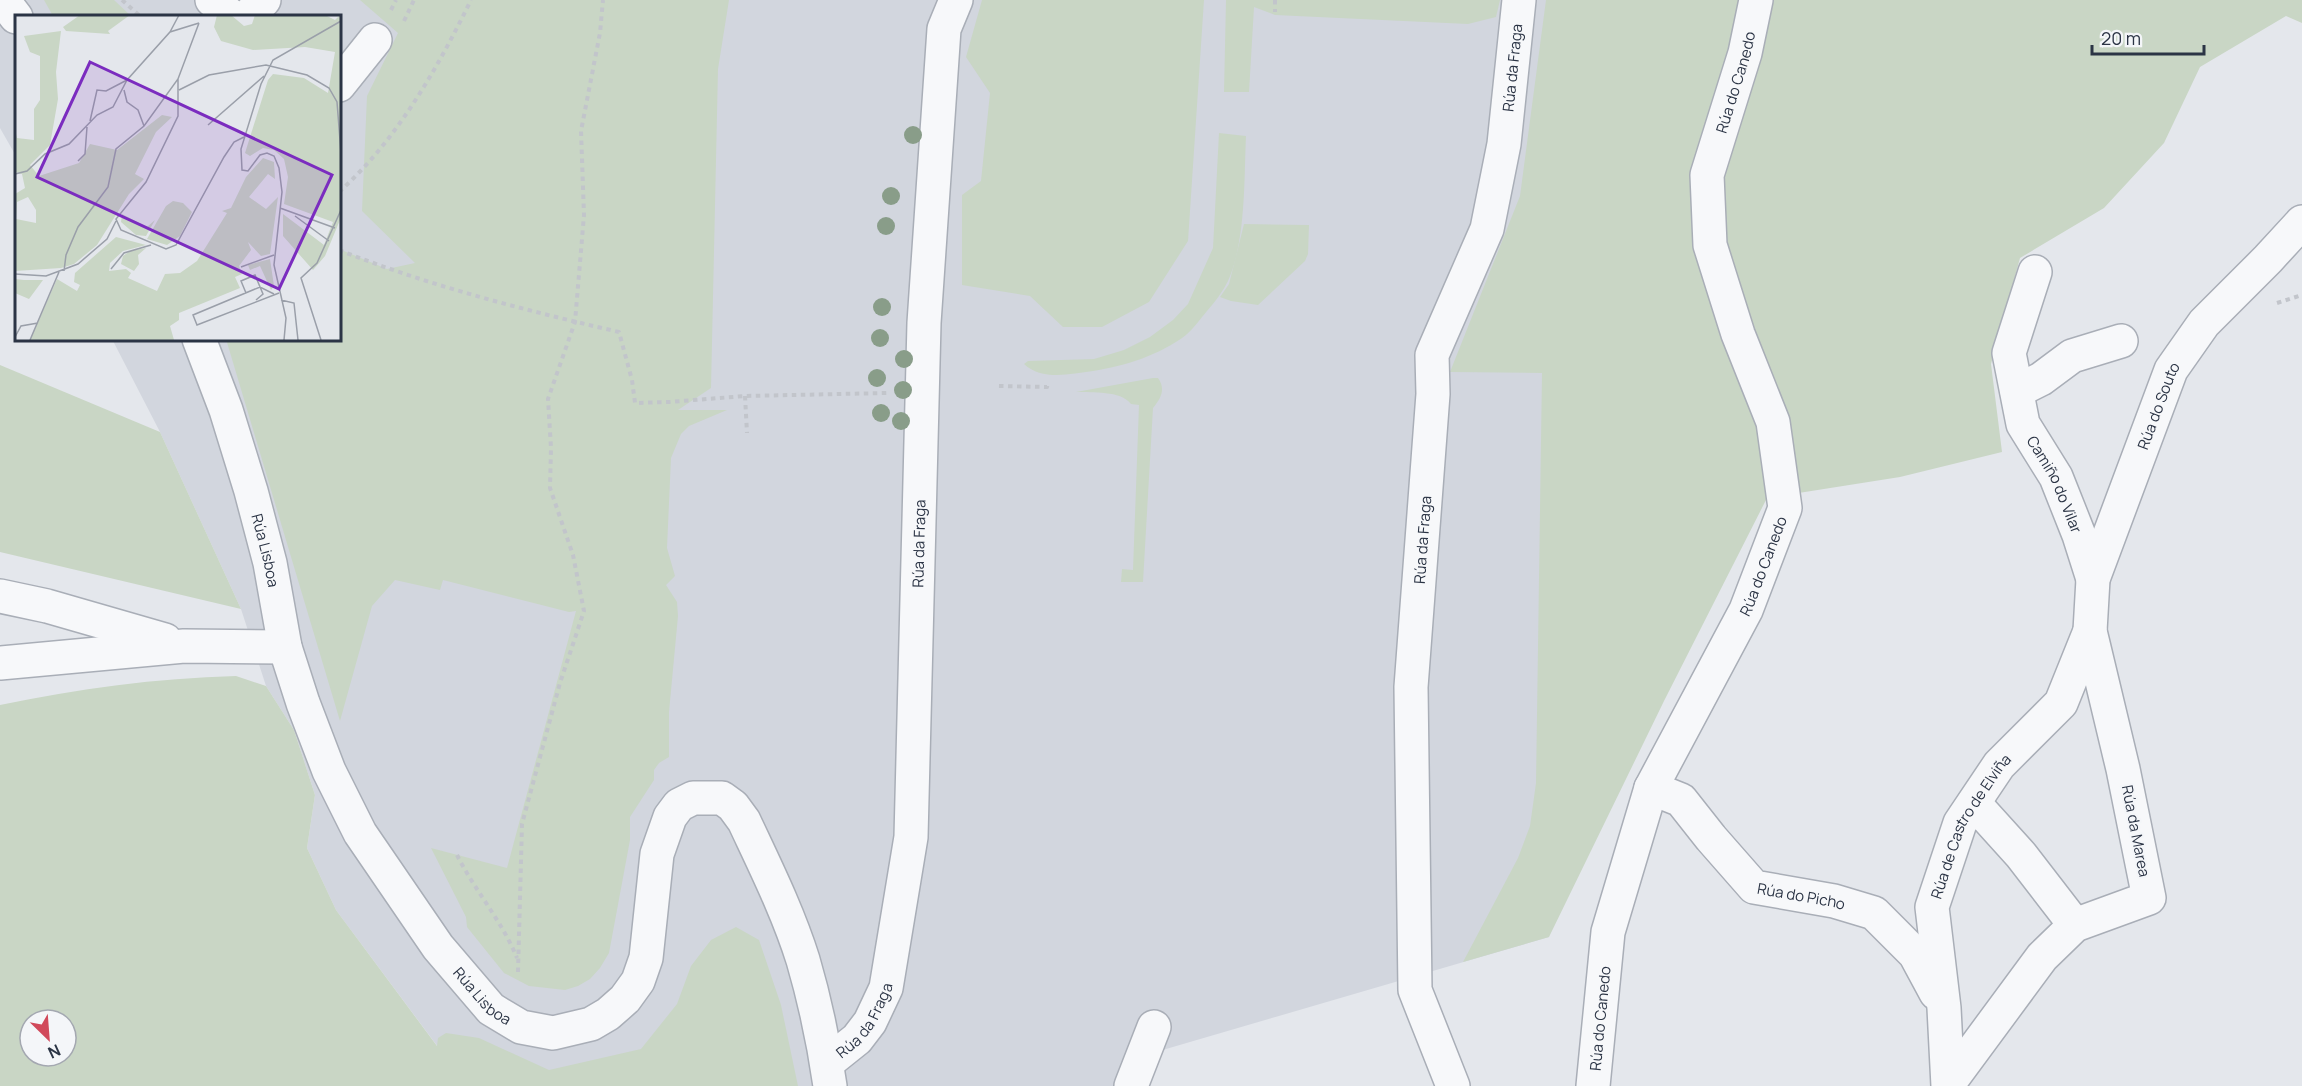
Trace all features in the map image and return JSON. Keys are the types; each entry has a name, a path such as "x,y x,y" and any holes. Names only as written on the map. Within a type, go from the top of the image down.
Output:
{"street":[{"path":"3,0 15,16"},
{"path":"212,0 230,15"},
{"path":"249,15 264,0"},
{"name":"Rúa da Fraga","path":"828,1074 870,1022 886,988 911,837 925,315 944,29 956,0"},
{"name":"Rúa da Fraga","path":"1453,1086 1415,990 1411,687 1432,394 1432,356 1487,229 1504,144 1519,0"},
{"name":"Rúa do Canedo","path":"1593,1086 1608,932 1651,788 1746,610 1785,508 1773,422 1738,334 1710,246 1707,175 1745,52 1756,0"},
{"path":"340,84 375,40"},
{"name":"Rúa do Souto","path":"2090,631 2093,579 2171,370 2204,323 2302,222"},
{"name":"Camiño do Vilar","path":"2035,272 2009,353 2023,424 2056,477 2079,535 2093,579"},
{"name":"Rúa Lisboa","path":"199,340 226,410 251,491 270,563 285,647 329,771 360,832 438,947 491,1009 521,1027 553,1033 591,1024 608,1014 625,999 638,981 646,958 657,854 670,817 679,805 693,798 722,798 734,806 744,821 789,923 802,960 828,1074"},
{"path":"2017,392 2041,379 2072,356 2121,341"},
{"path":"0,596 47,606 184,646"},
{"name":"Rúa de Castro de Elviña","path":"1949,1084 1944,1008 1932,907 1960,823 1999,765 2061,703 2090,631"},
{"name":"Rúa da Marea","path":"1949,1084 2042,957 2075,925 2149,898 2123,769 2090,631"},
{"path":"0,663 184,646 285,647"},
{"name":"Rúa do Picho","path":"1651,788 1681,800 1754,887 1834,901 1874,913 1915,954 1944,1008"},
{"path":"1974,803 2021,855 2075,925"},
{"path":"1131,1086 1154,1027"}],"path":[{"path":"122,0 139,15"},
{"path":"340,191 364,170 403,118 443,57 471,0"},
{"path":"514,980 518,972 522,824 560,683 584,610 573,555 550,488 551,448 548,399 575,321 585,215 581,130 600,33 603,0"},
{"path":"1275,0 1275,12"},
{"path":"340,250 398,272 507,305 619,332 632,380 635,403 745,396 888,393"},
{"path":"999,386 1047,387 1048,382"},
{"path":"888,383 888,405"},
{"path":"745,396 747,433"},
{"path":"457,855 466,874 508,937 517,958 518,972"}],"shaded area":[{"path":"0,0 1648,0 1549,937 1125,1061 1114,1086 477,1086 438,1047 336,910 307,848 315,795 294,730 266,686 241,609 160,432 113,340 340,340 340,15 15,15 15,154 0,128"}],"green space":[{"path":"44,0 114,0 130,15 52,15"},
{"path":"360,0 729,0 718,69 711,388 678,410 727,410 689,426 681,434 671,458 667,548 675,576 666,585 677,602 678,616 669,712 669,757 659,763 654,770 654,780 630,817 630,840 609,953 590,979 565,990 529,986 504,973 467,927 466,917 431,848 507,868 576,611 569,612 443,580 440,590 395,580 372,606 340,721 226,340 340,340 340,249 387,269 415,263 362,211 367,96 398,33"},
{"path":"982,0 1204,0 1188,241 1149,302 1102,327 1063,327 1030,296 962,285 962,195 981,181 990,93 966,57"},
{"path":"1226,0 1500,0 1496,17 1468,24 1275,15 1254,7 1249,92 1224,92"},
{"path":"1546,0 2302,0 2302,23 2286,16 2200,67 2164,143 2104,208 2020,258 1991,364 2002,452 1900,477 1767,498 1664,701 1549,937 1463,962 1518,858 1530,826 1536,783 1542,373 1450,372 1520,196"},
{"path":"1219,133 1246,136 1244,190 1238,248 1228,281 1216,300 1186,335 1154,354 1130,363 1066,375 1039,373 1024,364 1028,361 1094,359 1124,350 1150,337 1173,320 1188,304 1213,248"},
{"path":"1244,224 1309,225 1308,254 1305,261 1258,305 1220,297 1229,284"},
{"path":"0,365 160,432 241,609 0,552"},
{"path":"1158,378 1162,390 1153,408 1143,582 1121,582 1122,569 1133,570 1139,405 1131,404 1113,394 1076,392"},
{"path":"236,676 266,686 294,730 315,795 307,848 336,910 437,1046 438,1038 446,1033 479,1038 549,1070 641,1049 677,1004 691,966 711,940 736,927 759,940 781,1005 798,1086 0,1086 0,705 117,685"}]}
